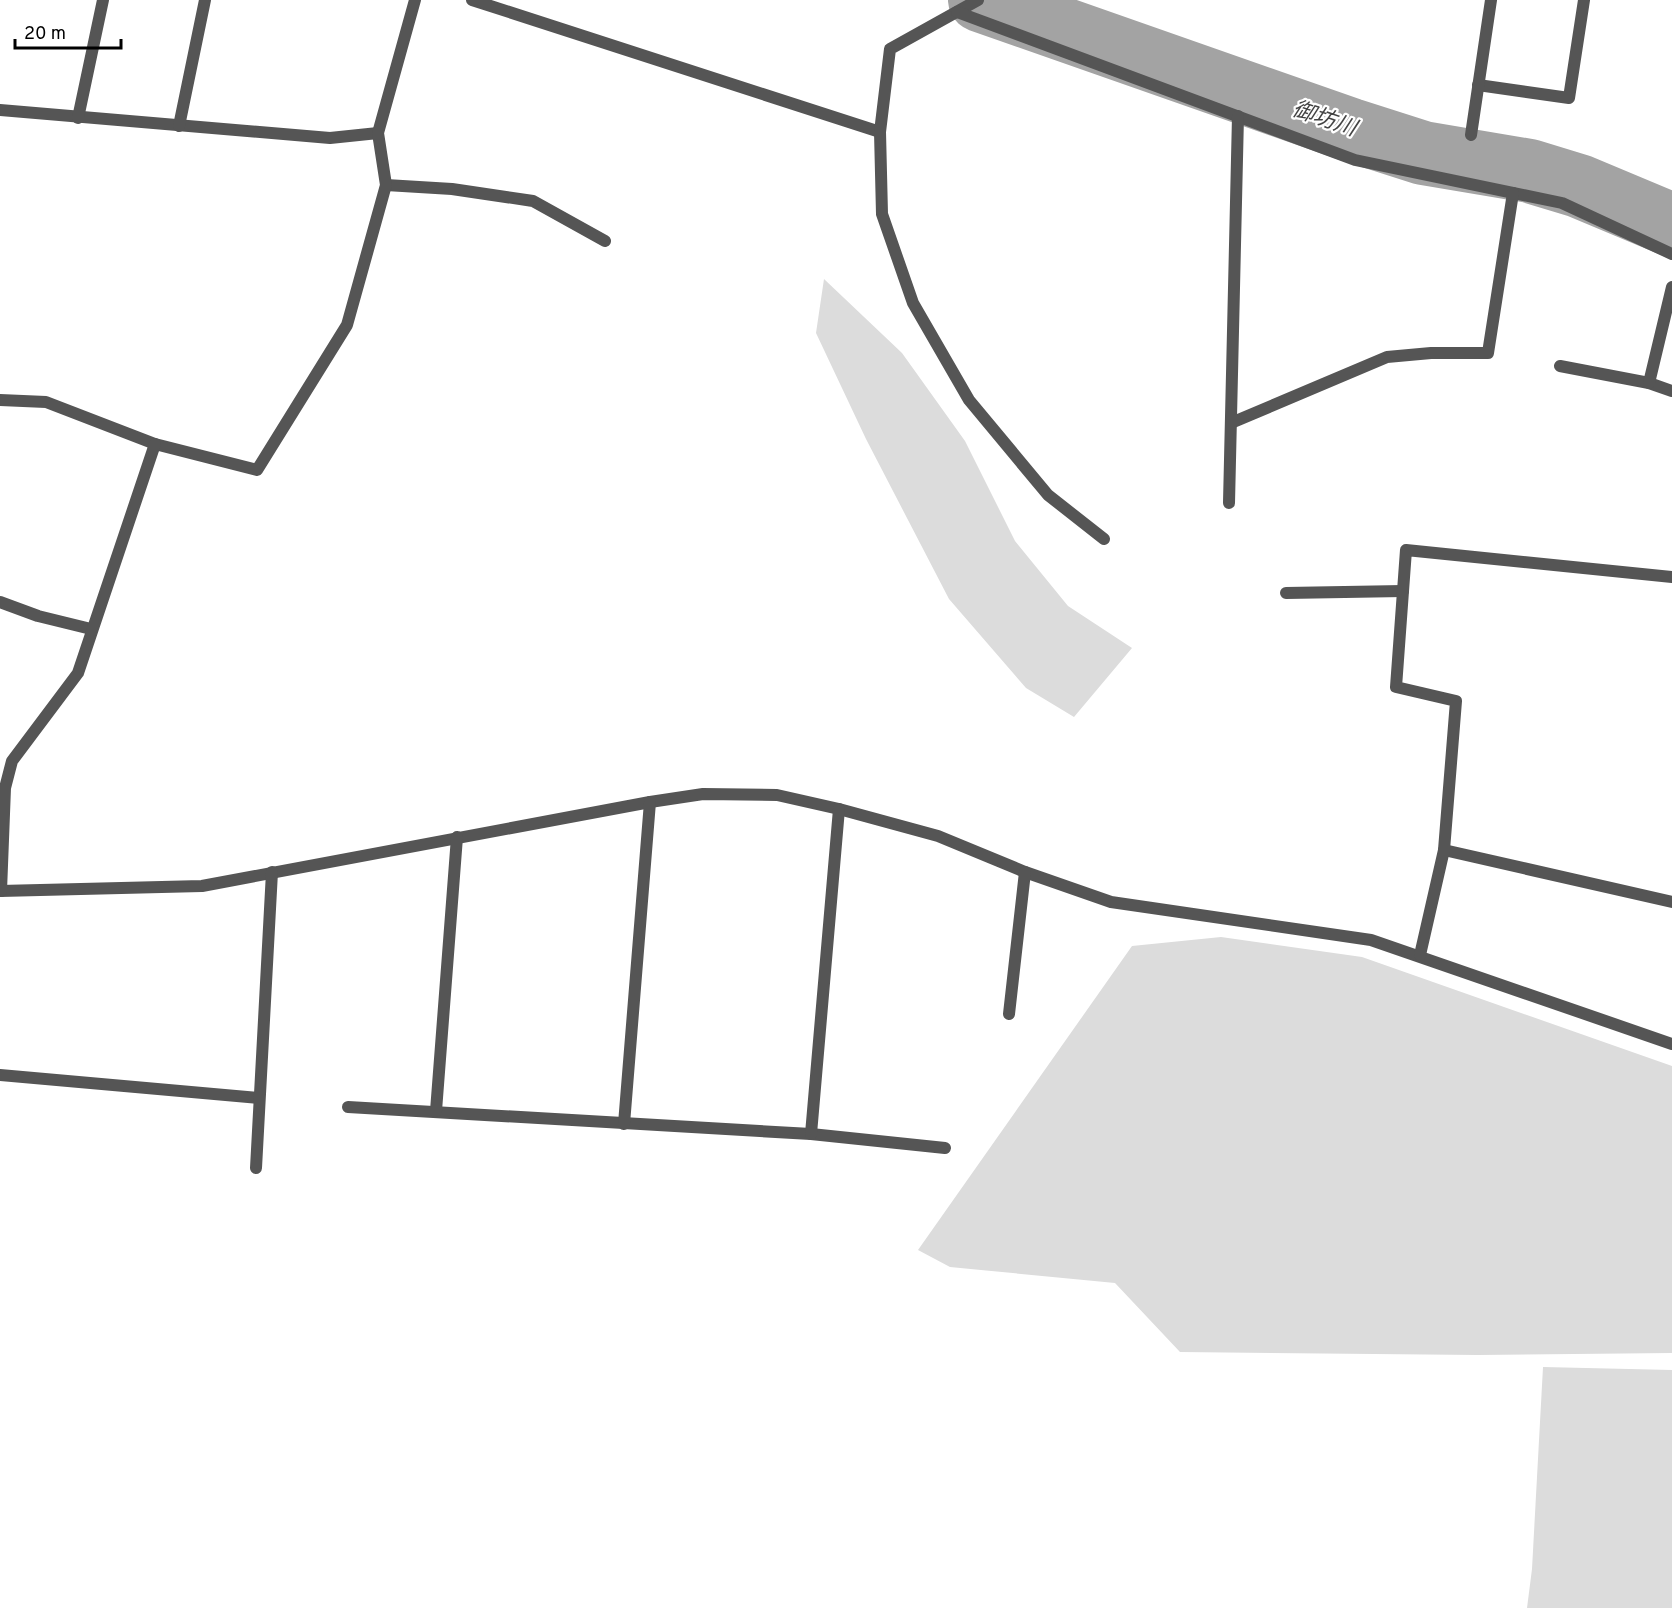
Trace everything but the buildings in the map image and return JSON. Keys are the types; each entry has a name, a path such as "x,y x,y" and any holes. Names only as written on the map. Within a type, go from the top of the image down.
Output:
{"street":[{"path":"78,118 103,0"},
{"path":"179,126 206,0"},
{"path":"0,400 46,402 155,444 257,470 346,325 386,185 378,133 415,0"},
{"path":"472,0 880,132"},
{"path":"978,0 890,49 880,132 882,214 914,303 969,400 1048,495 1104,539"},
{"path":"1471,135 1491,0"},
{"path":"1478,85 1569,98 1584,0"},
{"path":"957,12 1355,160 1562,203 1672,254"},
{"path":"0,110 330,138 378,133"},
{"path":"1229,503 1238,116"},
{"path":"386,185 452,189 533,201 605,241"},
{"path":"1231,423 1387,357 1431,353 1488,353 1513,193"},
{"path":"1649,383 1672,287"},
{"path":"1560,366 1649,383 1672,391"},
{"path":"155,444 78,673 12,761 5,788 1,891 202,886 650,802 703,794 777,795 938,836 1025,872 1111,902 1371,940 1420,955 1672,1044"},
{"path":"1420,955 1444,850 1456,701 1396,687 1406,550 1672,577"},
{"path":"1286,593 1403,591"},
{"path":"0,602 38,616 91,629"},
{"path":"624,1124 650,802"},
{"path":"811,1134 839,809"},
{"path":"436,1111 457,837"},
{"path":"1444,850 1672,902"},
{"path":"256,1168 272,872"},
{"path":"1009,1014 1025,872"},
{"path":"0,1075 259,1098"},
{"path":"348,1107 811,1134 945,1148"}],"shaded area":[{"path":"824,279 902,353 965,441 1015,541 1068,606 1132,648 1074,717 1026,688 949,599 866,439 816,333"},
{"path":"1221,937 1362,957 1672,1066 1672,1353 1478,1355 1180,1352 1115,1283 950,1267 918,1250 1132,946"},
{"path":"1543,1367 1672,1370 1672,1608 1527,1608 1532,1569"}],"waterway":[{"name":"御坊川","path":"980,0 1351,130 1423,153 1530,171 1579,186 1672,225"}]}
